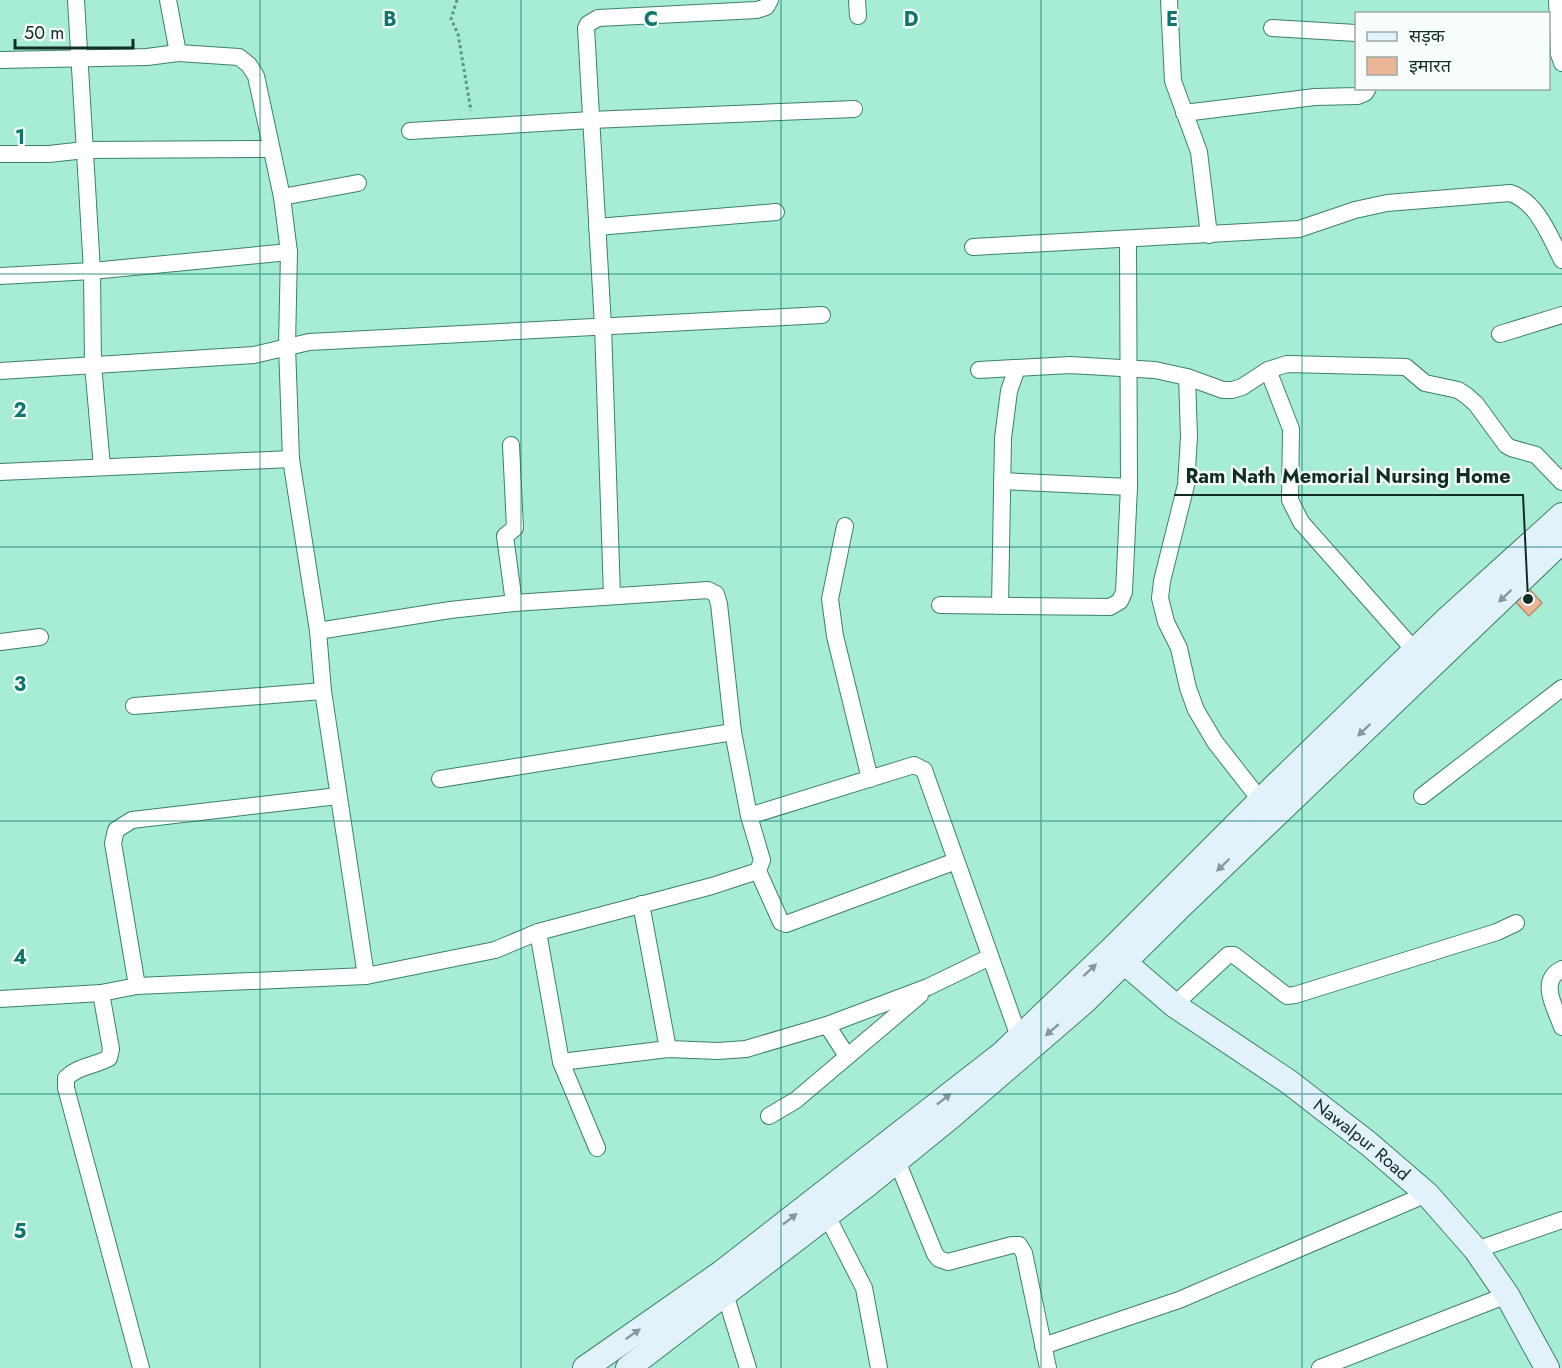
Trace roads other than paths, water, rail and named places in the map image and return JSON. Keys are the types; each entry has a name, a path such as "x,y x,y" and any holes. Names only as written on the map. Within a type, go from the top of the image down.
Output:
{"street":[{"path":"76,0 87,217 92,271 93,365 102,467"},
{"path":"168,0 178,53"},
{"path":"612,596 603,326 585,28 598,18 757,10 766,7 770,0"},
{"path":"1169,0 1173,81 1199,152 1209,235"},
{"path":"1557,0 1561,57"},
{"path":"1272,28 1355,33"},
{"path":"0,60 147,57 178,53 239,57 249,64 256,76 282,197 289,252 287,346 291,459 318,631 322,691 366,976"},
{"path":"1184,113 1315,96 1358,96 1367,90"},
{"path":"410,131 591,120 854,109"},
{"path":"0,154 49,154 85,150 272,149"},
{"path":"282,197 358,183"},
{"path":"974,247 1299,229 1355,210 1387,203 1510,193 1521,196 1528,203 1544,224 1562,260"},
{"path":"597,227 776,212"},
{"path":"940,605 1110,606 1120,601 1124,592 1129,488 1128,239"},
{"path":"0,276 92,271 289,252"},
{"path":"0,370 254,355 309,342 822,315"},
{"path":"1500,334 1562,315"},
{"path":"979,370 1070,365 1130,368 1155,370 1187,377 1222,390 1232,390 1242,387 1268,370 1287,364 1406,368 1425,383 1458,390 1467,396 1506,445 1536,455 1562,482"},
{"path":"1000,606 1005,410 1017,368"},
{"path":"1268,370 1291,429 1290,500 1293,508 1306,528 1414,651"},
{"path":"1187,377 1188,468 1186,485 1162,581 1160,597 1162,612 1179,648 1188,688 1196,710 1215,742 1261,801"},
{"path":"511,445 515,528 505,536 514,603"},
{"path":"0,472 291,459"},
{"path":"1002,481 1129,488"},
{"path":"585,1368 721,1273 1003,1053 1114,947 1414,651 1562,515"},
{"path":"844,526 830,599 835,636 870,778"},
{"path":"628,1368 897,1161 1084,1002 1562,541"},
{"path":"318,631 450,610 514,603 708,590 716,594 719,604 733,732 749,816 762,860 758,871 781,922 786,924 956,861"},
{"path":"0,642 40,637"},
{"path":"1422,796 1562,688"},
{"path":"134,706 322,691"},
{"path":"440,779 733,732"},
{"path":"749,816 914,765 924,770 1019,1037"},
{"path":"137,986 113,843 116,830 132,820 338,796"},
{"path":"0,999 101,993 137,986 366,976 495,950 538,932 712,886 758,871"},
{"path":"641,904 668,1049"},
{"path":"1174,1005 1228,955 1234,955 1287,996 1497,932 1516,923"},
{"path":"538,932 561,1062 597,1148"},
{"path":"561,1062 668,1049 718,1051 746,1049 827,1025 928,987 990,957"},
{"name":"Nawalpur Road","path":"1124,962 1174,1005 1289,1082 1369,1144 1427,1194 1476,1250 1508,1295 1547,1368"},
{"path":"1562,969 1554,972 1549,980 1549,990 1562,1026"},
{"path":"769,1116 796,1100 928,987"},
{"path":"101,993 111,1049 109,1058 100,1063 74,1070 66,1078 66,1088 141,1368"},
{"path":"827,1025 847,1056"},
{"path":"897,1161 934,1254 939,1259 948,1262 1019,1245 1024,1253 1048,1368"},
{"path":"1043,1346 1179,1300 1427,1194"},
{"path":"827,1216 864,1288 879,1368"},
{"path":"1476,1250 1562,1220"},
{"path":"725,1294 748,1368"},
{"path":"1320,1368 1508,1295"}],"place":[{"name":"Ram Nath Memorial Nursing Home","path":"1528,599"}]}
